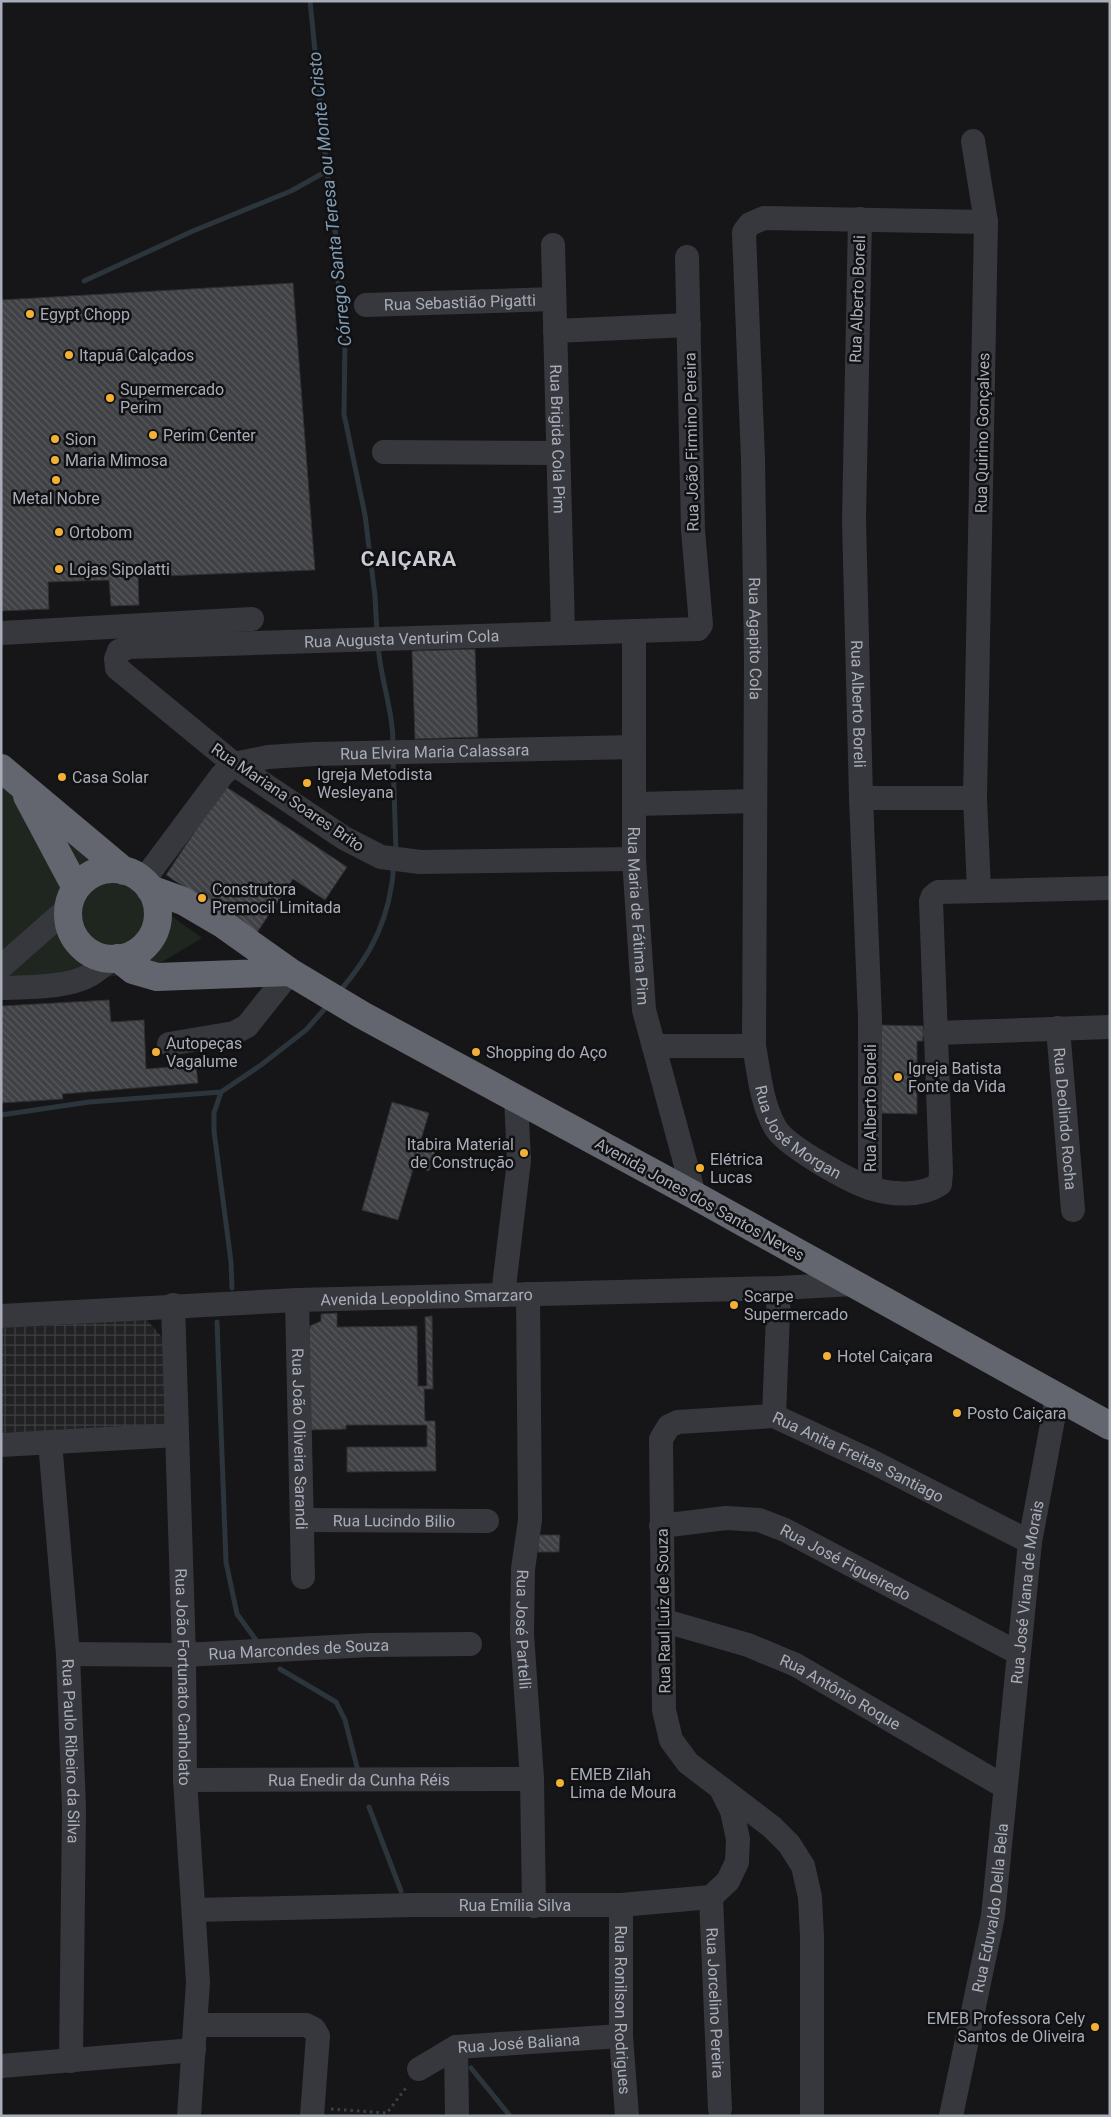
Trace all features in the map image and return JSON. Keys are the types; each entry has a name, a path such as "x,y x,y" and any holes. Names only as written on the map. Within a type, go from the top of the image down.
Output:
{"highway":[{"name":"Avenida Jones dos Santos Neves","path":"11,776 139,880"},
{"name":"Avenida Jones dos Santos Neves","path":"11,776 72,898 71,929 83,947 102,957 115,958 133,970 157,977 290,972"},
{"name":"Avenida Jones dos Santos Neves","path":"72,898 92,874 103,870 139,880 183,901 224,925 290,972 362,1014 694,1195 1110,1426"},
{"path":"115,958 134,954 142,948 155,930 158,909 139,880"}],"street":[{"name":"Rua Quirino Gonçalves","path":"973,141 986,222 975,798 979,891"},
{"name":"Rua Agapito Cola","path":"754,1046 756,660 753,459 744,232 750,224 764,218 860,219"},
{"path":"860,219 986,222"},
{"name":"Rua Alberto Boreli","path":"860,219 854,520 861,798 870,1018 870,1188"},
{"name":"Rua Brigida Cola Pim","path":"553,245 563,632"},
{"name":"Rua João Firmino Pereira","path":"687,257 693,530 701,626"},
{"name":"Rua Sebastião Pigatti","path":"366,305 554,299"},
{"path":"555,332 689,325"},
{"path":"384,452 557,453"},
{"path":"1,633 252,619"},
{"name":"Rua Augusta Venturim Cola","path":"116,668 116,659 120,651 129,647 563,632 691,631 701,626"},
{"name":"Rua Maria de Fátima Pim","path":"634,632 636,804 634,859 644,1010 694,1195"},
{"name":"Rua Mariana Soares Brito","path":"116,668 234,764 363,849 397,860 634,859"},
{"name":"Rua Elvira Maria Calassara","path":"234,764 268,757 634,747"},
{"path":"139,880 222,775 234,764"},
{"path":"861,798 975,798"},
{"path":"636,804 755,801"},
{"path":"979,891 1110,888"},
{"name":"Rua José Morgan","path":"754,1046 763,1097 775,1128 790,1144 870,1188 908,1194 929,1192 940,1184 941,1172 931,901 938,892 979,891"},
{"path":"1,967 72,898"},
{"path":"1,988 38,987 88,976 115,958"},
{"path":"169,1044 234,1033 246,1026 290,972"},
{"path":"935,1033 1110,1027"},
{"name":"Rua Deolindo Rocha","path":"1058,1028 1073,1210"},
{"path":"654,1046 754,1046"},
{"path":"503,1295 519,1161 516,1098"},
{"name":"Avenida Leopoldino Smarzaro","path":"1,1316 173,1305 297,1300 780,1288 854,1284"},
{"path":"774,1416 780,1288"},
{"name":"Rua José Partelli","path":"528,1294 530,1520 523,1570 522,1634 532,1779 534,1906"},
{"name":"Rua João Oliveira Sarandi","path":"297,1300 303,1577"},
{"name":"Rua João Fortunato Canholato","path":"173,1305 184,1655 185,1780 198,1982 189,2116"},
{"name":"Rua José Viana de Morais","path":"1005,1787 1030,1542 1057,1398"},
{"name":"Rua Anita Freitas Santiago","path":"678,1422 774,1416 871,1461 1030,1542"},
{"name":"Rua Raul Luiz de Souza","path":"678,1422 670,1426 661,1439 665,1621 664,1710 671,1740 688,1763 772,1827 789,1844 803,1866 810,1897 812,1936 812,2116"},
{"path":"1,1445 177,1435"},
{"name":"Rua Paulo Ribeiro da Silva","path":"50,1442 68,1654 74,1809 71,2061"},
{"name":"Rua José Figueiredo","path":"662,1526 726,1518 759,1520 784,1530 1018,1653"},
{"name":"Rua Lucindo Bilio","path":"302,1520 487,1520"},
{"name":"Rua Antônio Roque","path":"665,1621 748,1645 796,1665 1005,1787"},
{"name":"Rua Marcondes de Souza","path":"68,1654 184,1655 368,1646 470,1644"},
{"name":"Rua Enedir da Cunha Réis","path":"185,1780 532,1779"},
{"path":"711,1897 728,1880 737,1862 738,1839 732,1811 719,1785"},
{"name":"Rua Eduvaldo Della Bela","path":"950,2116 993,1916 1005,1787"},
{"name":"Rua Emília Silva","path":"194,1910 414,1905 621,1905 711,1897"},
{"name":"Rua Jorcelino Pereira","path":"711,1897 720,2109"},
{"name":"Rua Ronilson Rodrigues","path":"621,1905 621,2036 627,2116"},
{"path":"196,2025 306,2025 314,2029 318,2036 313,2112"},
{"name":"Rua José Baliana","path":"458,2116 456,2047 621,2036"},
{"path":"419,2069 456,2047"},
{"path":"1,2066 194,2050"}],"path":[{"path":"313,2112 387,2113 419,2069"}],"shaded area":[{"path":"1,786 87,855 202,938 142,974 1,984"},
{"path":"147,1320 168,1344 170,1426 1,1433 1,1328"}],"building":[{"name":"Perim Center","path":"293,283 315,570 138,577 139,605 111,606 109,580 48,582 49,609 1,611 1,300"},
{"path":"475,649 478,737 415,739 412,651"},
{"path":"225,786 347,867 325,900 293,879 256,934 166,875"},
{"path":"109,1000 111,1022 144,1020 146,1069 196,1065 198,1083 62,1094 63,1099 1,1103 1,1006"},
{"name":"Igreja Batista Fonte da Vida","path":"880,1025 923,1026 923,1041 917,1041 917,1114 879,1113"},
{"path":"392,1102 429,1113 419,1146 435,1151 429,1171 414,1166 398,1220 362,1210"},
{"path":"337,1313 337,1327 417,1326 418,1386 427,1386 425,1317 432,1316 433,1389 424,1389 425,1421 435,1421 436,1471 347,1472 347,1447 427,1447 427,1425 346,1425 346,1429 310,1430 310,1326 321,1321 321,1314"},
{"path":"539,1535 560,1535 559,1552 538,1552"}],"waterway":[{"name":"Córrego Santa Teresa ou Monte Cristo","path":"310,1 327,171 337,244 337,273 345,339 344,414 365,515 375,596 377,633"},
{"path":"84,281 193,231 291,191 327,171"},
{"name":"Córrego Santa Teresa ou Monte Cristo","path":"378,644 393,734 393,747"},
{"name":"Córrego Santa Teresa ou Monte Cristo","path":"393,758 396,852"},
{"name":"Córrego Santa Teresa ou Monte Cristo","path":"339,992 361,963 378,933 384,918 392,884 394,865"},
{"name":"Córrego Santa Teresa ou Monte Cristo","path":"1,1115 89,1102 221,1092 261,1065 306,1030 329,1004"},
{"path":"221,1092 214,1113 214,1131 231,1262 232,1288"},
{"path":"217,1322 226,1562 237,1614 256,1640"},
{"path":"280,1669 336,1702 345,1720 357,1767"},
{"path":"369,1807 401,1891"},
{"path":"471,2068 510,2116"}],"place":[{"name":"Egypt Chopp","path":"30,314"},
{"name":"Itapuã Calçados","path":"69,355"},
{"name":"Supermercado Perim","path":"110,398"},
{"name":"Perim Center","path":"153,435"},
{"name":"Sion","path":"55,439"},
{"name":"Maria Mimosa","path":"55,460"},
{"name":"Metal Nobre","path":"56,480"},
{"name":"Ortobom","path":"59,532"},
{"name":"Lojas Sipolatti","path":"59,569"},
{"name":"Casa Solar","path":"62,777"},
{"name":"Igreja Metodista Wesleyana","path":"307,783"},
{"name":"Construtora Premocil Limitada","path":"202,898"},
{"name":"Autopeças Vagalume","path":"156,1052"},
{"name":"Shopping do Aço","path":"476,1052"},
{"name":"Igreja Batista Fonte da Vida","path":"898,1077"},
{"name":"Itabira Material de Construção","path":"524,1153"},
{"name":"Elétrica Lucas","path":"700,1168"},
{"name":"Scarpe Supermercado","path":"734,1305"},
{"name":"Hotel Caiçara","path":"827,1356"},
{"name":"Posto Caiçara","path":"957,1413"},
{"name":"EMEB Zilah Lima de Moura","path":"560,1783"},
{"name":"EMEB Professora Cely Santos de Oliveira","path":"1095,2027"}],"district":[{"name":"CAIÇARA","path":"409,559"}]}
